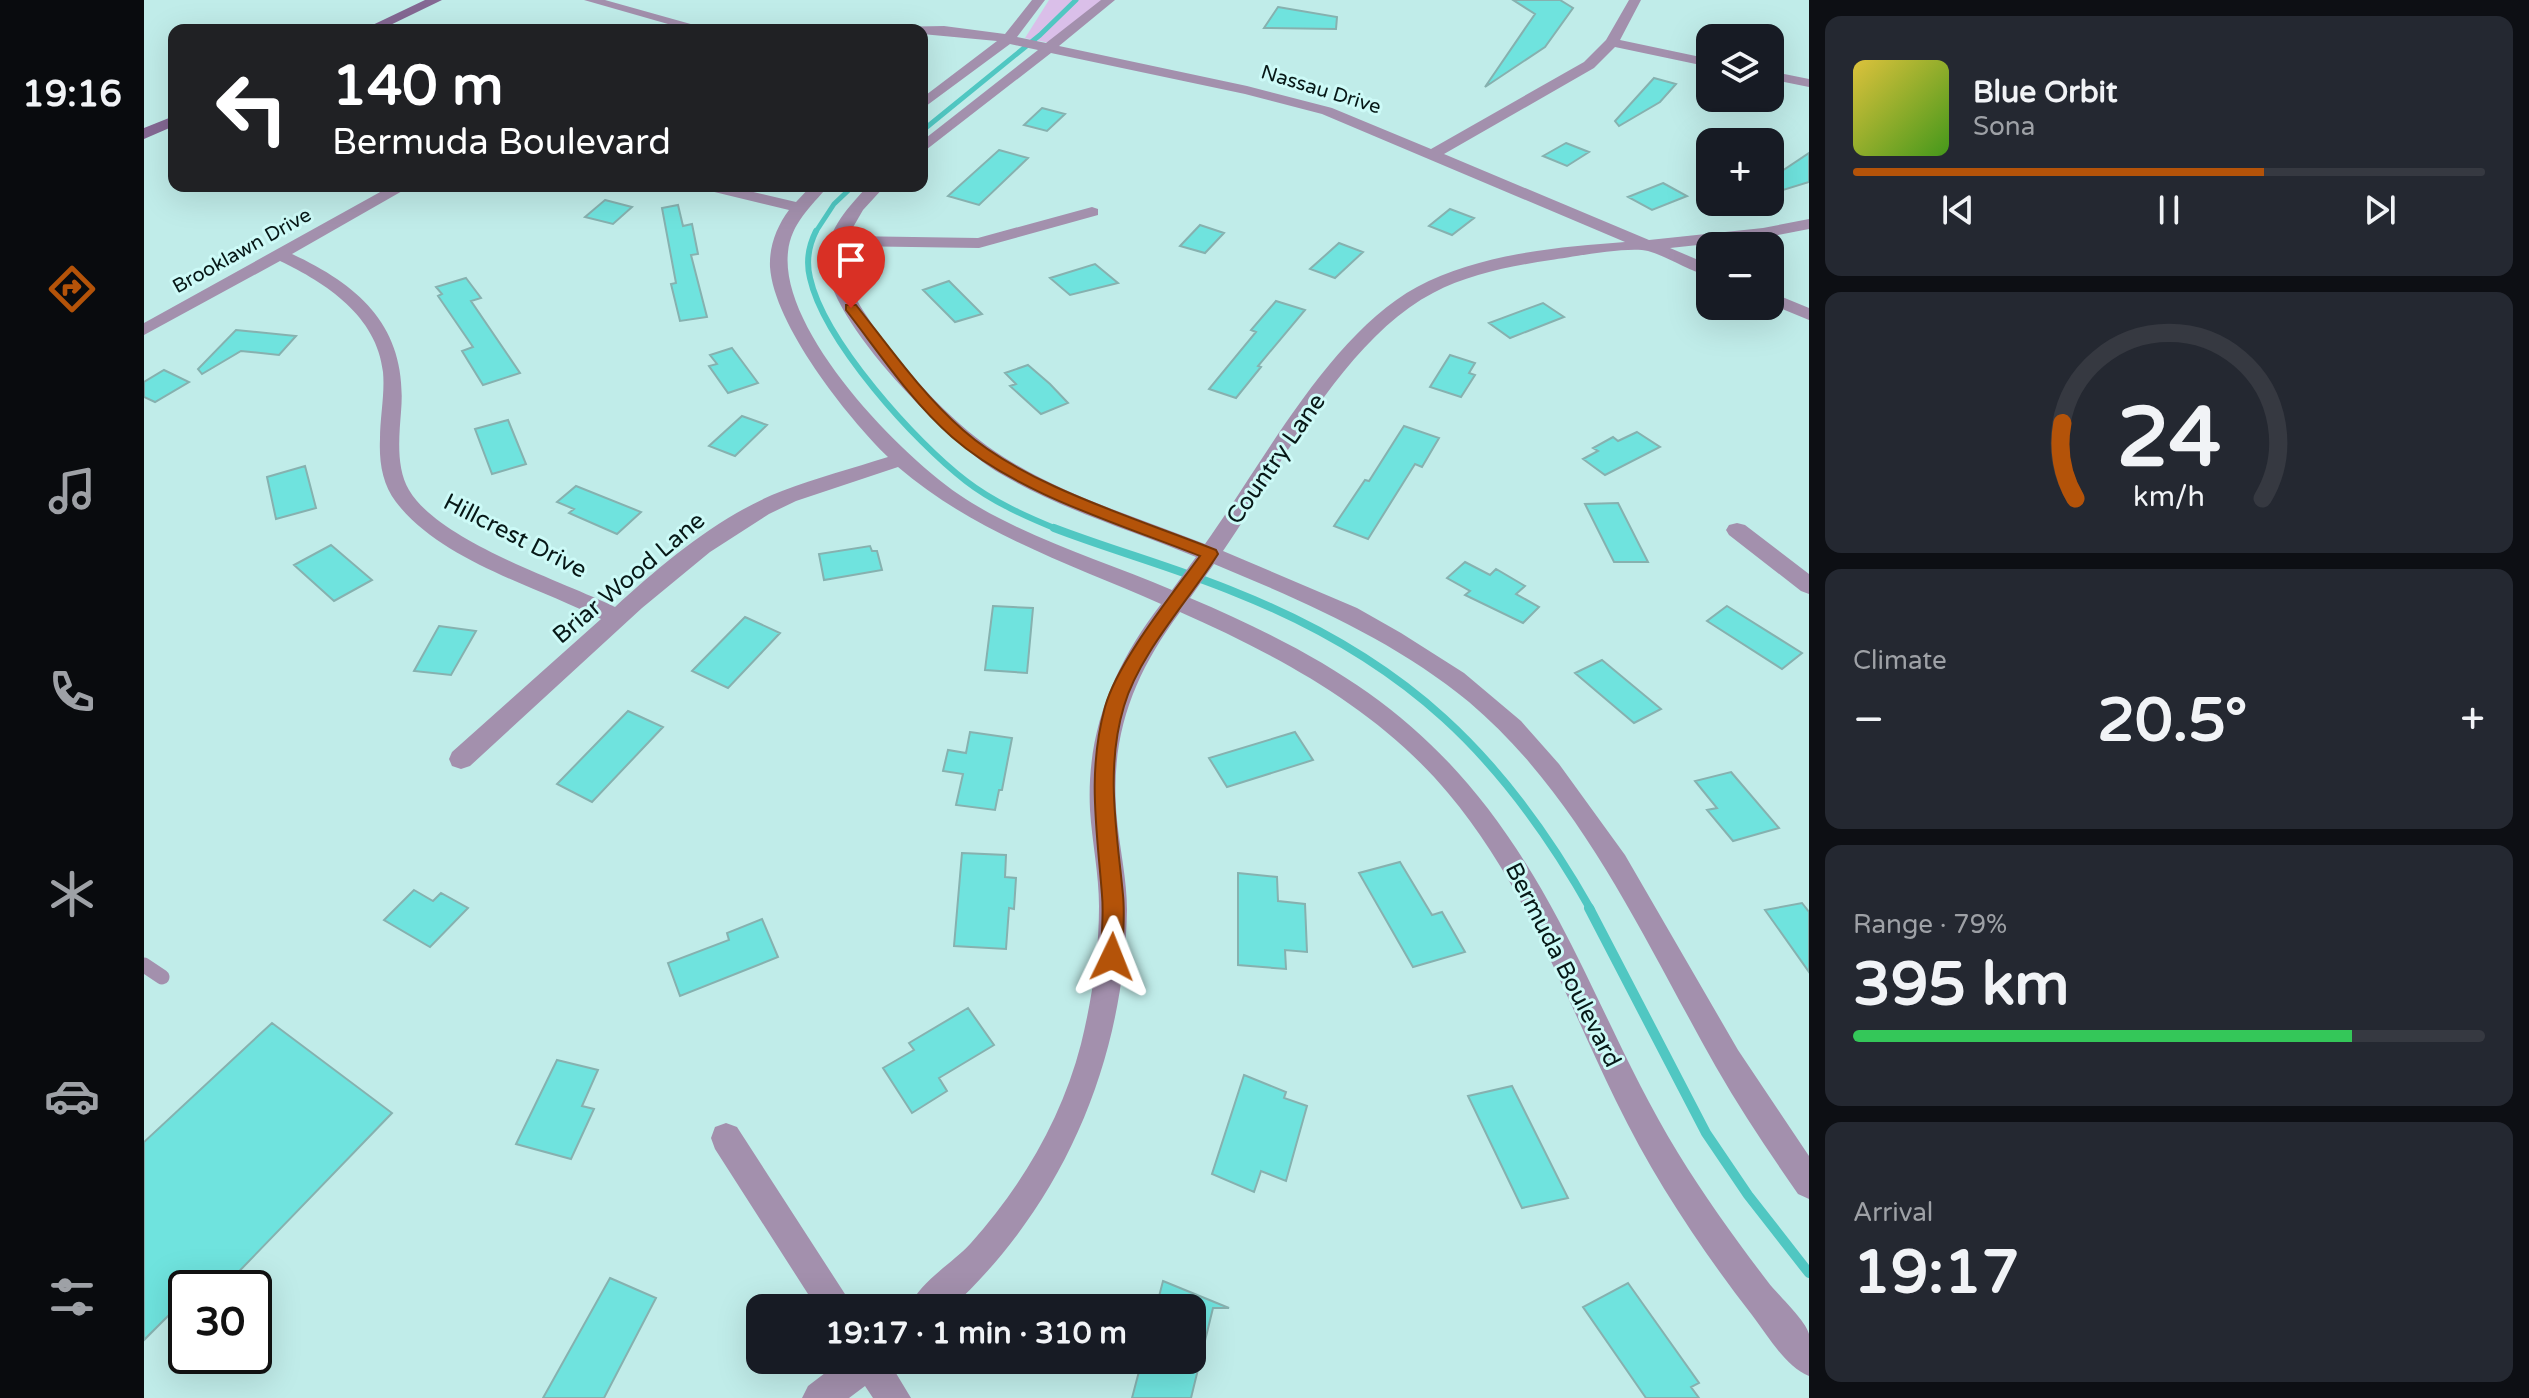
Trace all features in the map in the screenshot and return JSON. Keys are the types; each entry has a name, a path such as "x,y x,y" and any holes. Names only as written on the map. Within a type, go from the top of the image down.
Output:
{"street":[{"path":"382,24 436,0"},
{"path":"590,0 682,24"},
{"path":"928,101 1015,41 1039,0"},
{"path":"928,143 1043,48 1109,0"},
{"path":"1433,154 1561,84 1589,65 1612,42 1635,0"},
{"name":"Nassau Drive","path":"928,30 1015,41 1305,104 1433,154 1696,266"},
{"path":"1612,42 1696,60"},
{"path":"1784,78 1809,83"},
{"path":"144,134 168,123"},
{"name":"Brooklawn Drive","path":"144,330 392,192"},
{"path":"733,192 797,207"},
{"name":"Bermuda Boulevard","path":"813,192 797,207 781,241 777,265 781,290 812,349 835,384 900,460 953,501 999,526 1349,614 1401,642 1482,700 1511,727 1579,806 1614,857 1758,1109 1809,1183"},
{"path":"872,192 842,226 836,241 979,243 1092,212"},
{"name":"Country Lane","path":"941,1294 983,1254 1045,1168 1092,1059 1105,1003 1113,938 1113,899 1102,806 1115,704 1131,671 1193,577 1322,391 1372,330 1406,301 1437,285 1487,268 1554,256 1760,234 1809,224"},
{"name":"Bermuda Boulevard","path":"836,241 834,260 838,283 851,308 922,398 958,434 1025,479 1193,577 1298,659 1339,684 1401,730 1461,788 1525,881 1627,1093 1695,1212 1756,1295 1809,1359"},
{"name":"Hillcrest Drive","path":"280,255 340,290 375,323 390,362 392,470 401,495 422,518 454,539 618,618"},
{"path":"1784,303 1809,315"},
{"name":"Briar Wood Lane","path":"461,759 702,547 762,509 819,485 900,460"},
{"path":"1737,530 1809,586"},
{"path":"726,1138 828,1294"},
{"path":"820,1398 852,1374"},
{"path":"878,1374 893,1398"}],"lane":[{"path":"144,965 162,977"}],"shaded area":[{"path":"1049,0 1104,0 1050,43 1025,38"}],"building":[{"path":"1513,0 1560,0 1573,8 1545,47 1485,87 1535,14"},
{"path":"1278,7 1337,17 1336,29 1264,28"},
{"path":"1654,78 1676,84 1660,102 1619,126 1615,121"},
{"path":"1042,108 1065,114 1047,131 1024,125"},
{"path":"1566,143 1589,152 1567,166 1543,156"},
{"path":"999,150 1028,158 979,205 948,196"},
{"path":"1809,153 1809,182 1784,190 1784,170"},
{"path":"1663,183 1687,196 1652,210 1628,197"},
{"path":"605,200 632,207 613,224 585,217"},
{"path":"678,205 683,226 692,224 698,254 691,255 707,317 680,321 671,284 676,283 662,208"},
{"path":"1450,209 1474,218 1452,235 1429,226"},
{"path":"1200,225 1224,233 1205,253 1180,246"},
{"path":"1339,243 1363,252 1335,278 1310,269"},
{"path":"1095,264 1118,283 1070,295 1050,278"},
{"path":"466,278 481,298 471,301 520,373 483,385 462,351 473,347 438,296 442,294 436,287"},
{"path":"949,281 982,314 955,322 923,290"},
{"path":"1276,301 1305,310 1258,366 1261,367 1236,398 1209,389 1256,332 1251,330"},
{"path":"1543,303 1564,317 1510,338 1489,323"},
{"path":"236,330 296,336 279,355 241,351 202,374 198,369"},
{"path":"732,348 758,383 728,393 709,366 717,364 710,355"},
{"path":"1450,355 1475,363 1469,373 1475,375 1461,397 1430,387"},
{"path":"1028,365 1068,403 1041,414 1010,386 1016,384 1005,373"},
{"path":"164,370 189,382 155,402 144,397 144,382"},
{"path":"742,416 767,425 735,456 709,446"},
{"path":"508,420 526,464 492,474 475,429"},
{"path":"1404,426 1439,438 1422,467 1415,464 1368,539 1334,526 1365,480 1369,481"},
{"path":"1637,432 1660,447 1605,475 1583,459 1598,451 1593,448 1613,437 1618,441"},
{"path":"305,466 316,508 276,519 267,477"},
{"path":"576,486 641,512 617,534 569,513 574,509 557,502"},
{"path":"1618,503 1648,562 1614,562 1585,504"},
{"path":"331,545 372,580 334,601 294,565"},
{"path":"870,546 872,551 877,551 882,570 824,580 819,554"},
{"path":"1465,562 1490,575 1496,569 1525,586 1516,594 1539,607 1523,623 1465,595 1470,591 1447,578"},
{"path":"993,606 1033,608 1027,673 985,670"},
{"path":"1727,606 1802,653 1782,669 1707,621"},
{"path":"745,617 780,633 728,688 692,671"},
{"path":"439,626 476,631 451,675 414,671"},
{"path":"1602,660 1661,709 1634,723 1575,673"},
{"path":"628,711 663,727 592,802 557,784"},
{"path":"970,732 1012,738 995,810 956,805 963,774 943,771 948,750 966,753"},
{"path":"1295,732 1313,760 1227,787 1209,758"},
{"path":"1731,772 1779,828 1733,841 1707,810 1717,808 1695,781"},
{"path":"962,853 1006,855 1005,877 1016,878 1014,909 1009,908 1006,949 954,946"},
{"path":"1400,862 1432,915 1442,912 1465,952 1413,967 1359,873"},
{"path":"1238,873 1277,877 1278,901 1305,904 1307,952 1285,950 1286,969 1238,965"},
{"path":"414,890 433,901 441,893 468,908 430,947 384,920"},
{"path":"1802,903 1809,912 1809,972 1765,910"},
{"path":"762,919 778,957 680,996 668,963 729,940 727,933"},
{"path":"968,1008 994,1045 939,1078 947,1091 912,1113 883,1068 914,1050 909,1043"},
{"path":"272,1023 392,1113 240,1270 168,1270 168,1316 144,1340 144,1142"},
{"path":"557,1060 598,1070 582,1106 594,1109 571,1159 516,1144"},
{"path":"1244,1075 1286,1092 1284,1098 1307,1106 1286,1181 1261,1171 1254,1192 1212,1174"},
{"path":"1512,1086 1568,1198 1522,1208 1468,1096"},
{"path":"610,1278 656,1298 604,1398 543,1398"},
{"path":"1163,1281 1195,1294 1160,1294"},
{"path":"1628,1283 1699,1383 1691,1387 1699,1398 1646,1398 1583,1307"},
{"path":"1206,1299 1229,1308 1213,1308 1206,1337"},
{"path":"1138,1374 1197,1374 1191,1398 1132,1398"}],"waterway":[{"path":"928,126 1040,35 1076,0"},
{"path":"816,232 834,204 847,192"},
{"path":"816,232 808,266 819,303 833,331 874,388 922,442 976,489 1056,529"},
{"path":"1056,529 1214,584 1297,619 1351,649 1400,682 1444,718 1485,759 1522,804 1591,910"},
{"path":"1589,908 1706,1133 1748,1195 1809,1273"}],"route":[{"path":"851,308 922,398 958,434 989,457 1025,479 1210,554 1143,650 1115,704 1105,761 1102,806 1113,899 1112,957"}]}
